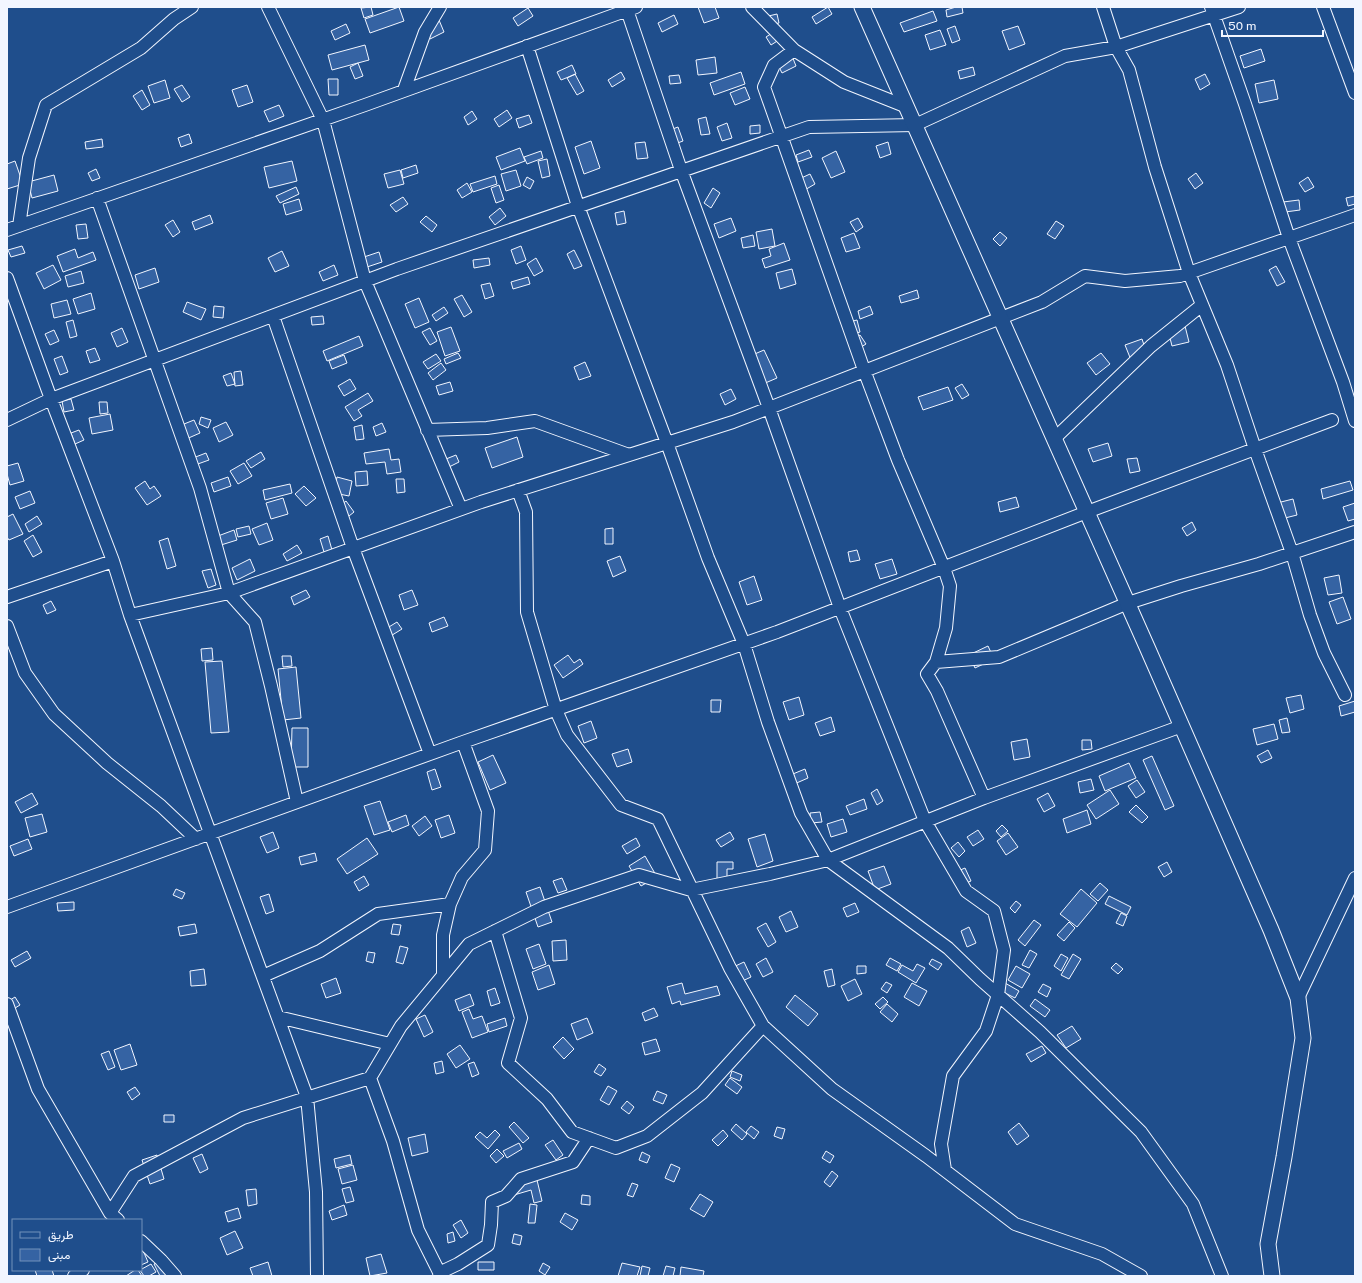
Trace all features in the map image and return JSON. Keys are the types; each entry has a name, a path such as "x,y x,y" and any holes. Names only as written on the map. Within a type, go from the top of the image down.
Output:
{"street":[{"path":"19,226 29,158 46,105 141,48 174,19 192,7"},
{"path":"268,7 323,120 365,281 460,509"},
{"path":"404,90 425,32 440,7"},
{"path":"752,7 794,50 844,82 907,107"},
{"path":"862,7 1182,726 1271,930 1298,998 1303,1038 1284,1157 1268,1244 1272,1276"},
{"path":"1103,7 1116,47 1129,70 1155,167 1189,273 1228,365 1255,449 1292,553 1310,615 1324,653 1345,695"},
{"path":"7,420 51,399 365,281 782,136 809,127 915,125 1064,56 1116,47 1212,11 1239,7"},
{"path":"1323,7 1355,93"},
{"path":"7,230 323,120 629,8 681,170 769,408 840,608 926,821 966,891 994,911 1004,950 998,995 986,1032 953,1076 941,1144 945,1170"},
{"path":"1212,11 1246,104 1289,238 1343,382 1355,421"},
{"path":"527,46 578,206 667,443 708,558 744,644 768,722 801,813 828,860 948,948 1040,1032 1141,1132 1193,1204 1222,1276"},
{"path":"794,50 774,65 764,87 864,370 898,460 944,568 950,586 946,628 936,662 927,674 937,691 984,798"},
{"path":"97,198 200,488 229,593 255,622 297,802"},
{"path":"130,615 229,593 460,509 733,422 1042,302 1085,276 1125,281 1180,276 1355,215"},
{"path":"7,278 51,399 113,561 130,615 307,1097 316,1192 317,1276"},
{"path":"1054,438 1151,346 1202,306"},
{"path":"273,316 353,548 430,754"},
{"path":"7,907 463,742 744,644 1087,512 1332,420"},
{"path":"428,430 487,428 535,421 629,455"},
{"path":"518,490 526,512 527,612 556,710 567,735 621,805 658,819 713,930 730,968 763,1026 832,1089 945,1170 1015,1224 1102,1254 1141,1276"},
{"path":"936,662 999,657 1128,604 1181,586 1259,564 1355,532"},
{"path":"7,597 113,561"},
{"path":"7,626 25,673 54,714 161,806 196,839"},
{"path":"114,1217 134,1176 242,1118 370,1078 401,1026 469,944 544,907 639,875 692,890 828,860 984,798 1182,726"},
{"path":"443,975 443,935 450,904 462,877 485,850 488,811 463,742"},
{"path":"1298,998 1355,878"},
{"path":"263,976 320,951 378,914 450,904"},
{"path":"495,931 521,1018 508,1063 547,1099 572,1132 616,1148 647,1136 702,1093 763,1026"},
{"path":"7,1004 38,1089 114,1217"},
{"path":"278,1017 390,1044"},
{"path":"370,1078 393,1141 418,1230 440,1275 488,1245 491,1226 492,1202 506,1196 521,1179 573,1162 589,1138"},
{"path":"142,1242 175,1276"}],"building":[{"path":"371,7 373,15 364,18 361,8"},
{"path":"399,7 404,21 370,33 365,19"},
{"path":"698,7 715,7 719,18 704,23"},
{"path":"828,7 832,14 816,24 812,17"},
{"path":"962,7 963,13 947,17 946,10"},
{"path":"528,8 533,16 518,26 513,18"},
{"path":"933,11 937,21 904,32 900,23"},
{"path":"777,14 779,23 763,27 760,18"},
{"path":"674,15 678,24 662,32 658,23"},
{"path":"439,20 444,32 430,39 425,26"},
{"path":"346,24 350,33 335,40 331,31"},
{"path":"955,26 960,40 952,43 947,29"},
{"path":"1018,26 1025,44 1009,50 1002,31"},
{"path":"780,28 785,36 771,45 766,37"},
{"path":"940,30 946,45 930,50 925,35"},
{"path":"365,45 369,60 332,70 328,55"},
{"path":"1261,49 1265,61 1244,68 1240,56"},
{"path":"792,56 796,66 782,73 777,63"},
{"path":"715,57 717,73 698,75 696,60"},
{"path":"358,63 363,76 355,79 350,67"},
{"path":"572,65 576,74 561,80 557,72"},
{"path":"973,67 975,75 960,79 958,71"},
{"path":"621,72 625,79 612,87 608,80"},
{"path":"741,72 745,84 714,95 710,83"},
{"path":"575,74 584,91 577,95 567,78"},
{"path":"1205,74 1210,84 1200,90 1195,79"},
{"path":"679,75 681,83 670,84 669,76"},
{"path":"328,79 338,79 338,95 329,95"},
{"path":"165,80 170,98 154,103 148,86"},
{"path":"1274,80 1278,99 1259,103 1255,84"},
{"path":"182,85 190,97 182,102 174,89"},
{"path":"247,85 253,102 238,107 232,90"},
{"path":"745,87 750,99 735,105 730,93"},
{"path":"142,90 150,105 142,110 133,96"},
{"path":"279,105 284,116 269,122 264,111"},
{"path":"507,110 512,118 499,127 494,119"},
{"path":"472,111 477,119 468,125 464,117"},
{"path":"529,115 532,123 519,128 516,119"},
{"path":"706,117 710,134 701,135 698,119"},
{"path":"727,123 732,138 722,141 717,127"},
{"path":"760,125 760,133 750,134 750,126"},
{"path":"678,127 683,141 675,144 670,130"},
{"path":"189,134 192,143 181,147 178,138"},
{"path":"102,139 103,147 86,149 85,142"},
{"path":"591,141 600,168 584,174 575,147"},
{"path":"645,142 648,158 637,159 635,143"},
{"path":"888,142 891,154 880,158 876,146"},
{"path":"520,148 525,161 501,170 496,157"},
{"path":"809,150 812,157 798,162 796,155"},
{"path":"541,151 543,158 527,164 524,157"},
{"path":"836,151 845,172 831,178 822,158"},
{"path":"547,159 550,176 542,178 538,161"},
{"path":"15,161 23,184 7,189 7,164"},
{"path":"292,161 297,181 269,188 264,167"},
{"path":"416,165 418,173 403,178 401,170"},
{"path":"96,169 100,178 92,181 88,173"},
{"path":"400,170 404,184 388,188 384,174"},
{"path":"516,170 521,186 506,191 501,174"},
{"path":"1196,173 1203,183 1195,189 1188,179"},
{"path":"810,174 815,184 803,191 797,180"},
{"path":"54,175 58,191 32,198 28,182"},
{"path":"495,176 497,184 473,192 470,184"},
{"path":"527,177 534,181 530,189 523,185"},
{"path":"1308,177 1314,187 1305,192 1299,183"},
{"path":"467,183 472,192 462,198 457,190"},
{"path":"499,185 504,200 496,203 491,188"},
{"path":"296,187 299,194 280,203 276,196"},
{"path":"713,188 720,193 711,208 704,203"},
{"path":"1355,196 1355,204 1348,206 1346,198"},
{"path":"403,197 408,204 396,212 390,205"},
{"path":"299,199 302,210 286,215 283,204"},
{"path":"1299,200 1300,210 1285,212 1283,202"},
{"path":"500,208 506,216 495,225 489,217"},
{"path":"624,211 626,223 617,225 615,213"},
{"path":"210,215 213,223 195,230 192,222"},
{"path":"426,216 437,225 432,232 420,222"},
{"path":"731,218 736,231 719,238 714,224"},
{"path":"858,218 863,227 856,232 850,222"},
{"path":"173,220 180,232 173,237 165,225"},
{"path":"1056,221 1064,226 1055,239 1047,234"},
{"path":"86,224 88,238 78,239 76,225"},
{"path":"772,229 775,246 759,249 756,232"},
{"path":"1000,232 1007,238 1000,246 993,239"},
{"path":"854,233 860,248 846,252 841,238"},
{"path":"753,235 755,246 743,248 741,238"},
{"path":"784,243 790,260 765,268 762,259 771,256 769,249"},
{"path":"22,246 25,253 11,257 8,250"},
{"path":"521,246 526,260 516,264 511,250"},
{"path":"75,249 78,258 93,252 96,260 63,272 57,256"},
{"path":"574,250 582,266 574,269 567,254"},
{"path":"282,251 289,266 275,272 268,258"},
{"path":"379,252 382,262 367,267 364,257"},
{"path":"489,258 490,265 474,268 473,260"},
{"path":"536,258 543,271 534,276 527,264"},
{"path":"53,265 61,280 44,289 36,273"},
{"path":"334,265 338,275 323,281 319,272"},
{"path":"1276,266 1285,282 1277,286 1269,270"},
{"path":"155,268 159,282 139,289 135,275"},
{"path":"792,269 796,284 780,289 776,273"},
{"path":"81,271 84,283 68,287 65,276"},
{"path":"528,277 530,284 513,289 511,282"},
{"path":"490,283 494,296 485,299 481,285"},
{"path":"917,290 919,298 901,303 899,296"},
{"path":"91,293 95,309 78,314 73,299"},
{"path":"462,295 472,312 464,317 454,299"},
{"path":"419,298 429,322 415,328 405,304"},
{"path":"67,300 71,314 54,318 51,304"},
{"path":"187,302 206,309 201,320 183,312"},
{"path":"214,306 224,307 223,318 213,317"},
{"path":"870,306 873,314 860,319 858,311"},
{"path":"444,307 448,313 436,321 432,315"},
{"path":"323,316 324,324 312,325 311,317"},
{"path":"73,320 77,336 70,338 66,322"},
{"path":"857,320 860,332 853,334 849,322"},
{"path":"1185,326 1189,342 1172,346 1168,330"},
{"path":"451,327 460,351 445,356 437,332"},
{"path":"122,328 128,342 117,347 111,333"},
{"path":"430,328 437,341 430,345 422,332"},
{"path":"54,330 59,341 50,345 45,334"},
{"path":"860,335 866,344 858,349 852,340"},
{"path":"359,336 363,346 327,361 323,351"},
{"path":"1142,339 1147,354 1131,360 1125,345"},
{"path":"95,348 100,360 90,363 86,351"},
{"path":"764,350 777,378 763,384 750,356"},
{"path":"458,353 461,358 446,364 444,359"},
{"path":"1101,353 1110,364 1096,375 1087,363"},
{"path":"436,354 441,361 428,369 423,362"},
{"path":"344,355 347,363 332,369 329,361"},
{"path":"62,356 68,372 60,375 54,359"},
{"path":"585,362 591,376 579,380 574,367"},
{"path":"441,363 446,370 433,380 428,373"},
{"path":"241,371 243,385 235,386 234,372"},
{"path":"231,373 235,384 227,386 223,376"},
{"path":"350,379 356,389 344,396 338,386"},
{"path":"450,382 453,391 439,395 436,386"},
{"path":"962,384 969,395 962,399 955,388"},
{"path":"948,387 953,400 923,410 918,397"},
{"path":"731,389 736,399 725,405 720,394"},
{"path":"368,393 373,401 358,410 362,416 354,421 345,407"},
{"path":"71,399 74,410 64,412 62,401"},
{"path":"99,402 107,402 108,413 100,414"},
{"path":"110,414 113,430 92,434 89,418"},
{"path":"201,417 211,420 208,428 199,424"},
{"path":"194,420 200,433 184,440 179,426"},
{"path":"226,422 233,435 219,442 213,428"},
{"path":"382,423 386,432 376,436 373,427"},
{"path":"362,425 364,439 356,440 354,427"},
{"path":"79,430 84,440 75,444 71,433"},
{"path":"517,437 523,457 492,468 485,448"},
{"path":"1108,443 1112,456 1093,462 1088,449"},
{"path":"389,449 391,460 399,459 401,472 387,474 385,462 366,464 364,453"},
{"path":"261,452 265,459 251,468 246,461"},
{"path":"206,453 209,460 195,465 193,458"},
{"path":"456,455 459,462 449,467 446,459"},
{"path":"1137,458 1140,471 1130,473 1127,459"},
{"path":"18,463 24,481 10,485 7,474 7,466"},
{"path":"244,463 252,476 238,484 230,471"},
{"path":"367,471 368,485 356,486 355,472"},
{"path":"228,477 231,486 214,492 211,483"},
{"path":"337,477 352,481 349,496 334,493"},
{"path":"396,479 404,479 405,492 397,493"},
{"path":"145,481 150,489 154,486 161,496 147,505 135,488"},
{"path":"1350,481 1353,490 1323,499 1321,489"},
{"path":"290,484 292,493 265,500 263,490"},
{"path":"304,486 316,498 306,506 295,494"},
{"path":"30,491 35,503 20,509 15,497"},
{"path":"1016,497 1019,507 1000,512 998,502"},
{"path":"283,498 288,514 271,519 266,503"},
{"path":"1293,499 1297,515 1281,519 1277,503"},
{"path":"346,501 354,512 344,520 336,509"},
{"path":"1355,503 1355,519 1348,521 1343,507"},
{"path":"13,514 23,534 9,540 7,537 7,517"},
{"path":"37,516 42,524 29,532 25,524"},
{"path":"1192,522 1196,530 1187,536 1182,528"},
{"path":"267,523 273,540 259,545 252,529"},
{"path":"249,526 251,534 238,537 236,529"},
{"path":"613,528 613,544 605,544 605,529"},
{"path":"234,530 237,540 221,545 218,536"},
{"path":"33,535 42,552 33,557 24,541"},
{"path":"328,536 332,550 324,552 320,539"},
{"path":"168,538 176,566 167,569 159,541"},
{"path":"297,545 302,553 287,561 283,554"},
{"path":"857,550 860,560 850,562 848,552"},
{"path":"620,556 626,571 613,577 607,561"},
{"path":"250,559 255,571 237,580 232,568"},
{"path":"892,559 897,574 880,579 875,564"},
{"path":"211,569 216,585 208,588 202,571"},
{"path":"1339,575 1342,593 1328,595 1324,578"},
{"path":"754,576 762,600 747,605 739,582"},
{"path":"306,590 310,597 294,605 291,597"},
{"path":"412,590 418,605 404,610 399,595"},
{"path":"1343,597 1351,619 1337,624 1329,602"},
{"path":"51,601 56,610 47,614 43,605"},
{"path":"444,617 448,626 432,632 429,623"},
{"path":"397,622 402,629 389,637 384,630"},
{"path":"988,646 994,659 975,668 969,655"},
{"path":"212,648 213,660 202,661 201,649"},
{"path":"568,655 574,663 580,659 583,664 563,678 554,665"},
{"path":"282,656 291,656 292,666 283,667"},
{"path":"222,661 229,732 211,733 205,662"},
{"path":"296,667 301,718 283,720 278,669"},
{"path":"1301,695 1304,709 1290,713 1286,698"},
{"path":"799,697 804,715 789,720 783,702"},
{"path":"711,700 721,700 720,712 711,712"},
{"path":"1355,701 1355,712 1341,716 1339,706"},
{"path":"831,717 835,731 820,736 815,723"},
{"path":"1287,718 1290,732 1282,733 1279,720"},
{"path":"591,721 597,738 584,743 578,726"},
{"path":"1274,724 1278,739 1257,745 1253,729"},
{"path":"292,728 308,728 308,767 291,767"},
{"path":"1027,739 1030,757 1014,760 1011,742"},
{"path":"1082,740 1091,740 1092,749 1082,750"},
{"path":"628,749 632,762 617,767 612,754"},
{"path":"1268,750 1272,758 1261,763 1257,756"},
{"path":"493,755 506,783 490,790 478,762"},
{"path":"1152,756 1174,806 1165,810 1143,760"},
{"path":"1129,763 1136,778 1105,791 1099,776"},
{"path":"435,769 441,787 432,790 427,772"},
{"path":"805,769 808,778 792,785 788,776"},
{"path":"1091,779 1094,790 1080,793 1078,782"},
{"path":"1137,780 1145,792 1136,798 1128,786"},
{"path":"877,789 883,801 877,805 871,793"},
{"path":"1110,790 1119,804 1096,819 1087,805"},
{"path":"32,793 38,804 21,813 15,802"},
{"path":"1048,793 1055,806 1044,812 1037,799"},
{"path":"864,799 867,809 850,815 846,806"},
{"path":"380,801 390,830 374,835 364,806"},
{"path":"1136,805 1148,817 1142,823 1129,812"},
{"path":"1087,810 1091,824 1067,833 1063,819"},
{"path":"820,812 822,822 811,823 810,813"},
{"path":"42,814 47,832 30,837 25,818"},
{"path":"406,815 409,825 392,832 388,822"},
{"path":"449,815 455,833 441,838 435,820"},
{"path":"425,816 432,826 419,836 412,826"},
{"path":"843,819 847,832 831,837 827,824"},
{"path":"1002,825 1008,831 1001,837 996,831"},
{"path":"978,830 984,839 973,846 967,837"},
{"path":"273,832 279,848 267,853 260,837"},
{"path":"730,832 734,839 721,847 716,840"},
{"path":"1008,833 1018,847 1006,855 997,841"},
{"path":"765,834 773,861 757,867 748,839"},
{"path":"367,838 378,854 347,874 337,859"},
{"path":"636,838 640,846 627,854 622,846"},
{"path":"28,839 32,849 14,856 10,846"},
{"path":"958,842 965,851 959,857 951,848"},
{"path":"315,853 317,861 301,865 299,857"},
{"path":"645,856 657,877 641,886 629,866"},
{"path":"717,862 733,862 733,869 727,869 727,882 717,882"},
{"path":"1167,862 1172,872 1164,877 1158,867"},
{"path":"884,866 891,884 875,890 868,871"},
{"path":"965,868 971,881 964,884 958,871"},
{"path":"364,876 369,885 359,891 354,882"},
{"path":"562,878 567,890 558,893 553,881"},
{"path":"1100,883 1108,890 1098,901 1090,894"},
{"path":"540,887 552,922 538,927 526,892"},
{"path":"176,889 185,893 182,899 173,895"},
{"path":"1081,889 1097,903 1077,927 1060,914"},
{"path":"269,894 274,911 266,914 260,897"},
{"path":"1109,896 1131,907 1127,915 1105,904"},
{"path":"1016,901 1021,905 1015,913 1010,908"},
{"path":"74,902 74,910 58,911 57,903"},
{"path":"855,903 859,912 847,917 843,908"},
{"path":"791,911 798,927 786,932 779,917"},
{"path":"1121,913 1127,916 1123,926 1116,923"},
{"path":"1034,920 1041,925 1025,946 1018,940"},
{"path":"1069,922 1075,928 1064,941 1057,935"},
{"path":"766,923 776,942 768,947 757,928"},
{"path":"195,924 197,933 180,936 178,927"},
{"path":"393,924 401,925 399,935 391,934"},
{"path":"969,927 976,943 967,947 961,931"},
{"path":"566,940 567,960 553,961 552,941"},
{"path":"539,944 546,964 533,969 526,949"},
{"path":"400,946 408,948 403,964 396,962"},
{"path":"1030,950 1037,954 1029,968 1022,965"},
{"path":"27,951 31,958 15,967 11,960"},
{"path":"368,952 375,953 373,963 366,961"},
{"path":"1061,954 1068,958 1061,971 1054,966"},
{"path":"1073,954 1081,959 1069,979 1061,975"},
{"path":"766,958 773,972 763,977 756,964"},
{"path":"890,958 901,964 897,971 886,965"},
{"path":"932,959 942,964 938,970 929,964"},
{"path":"744,962 751,977 736,984 729,969"},
{"path":"1116,963 1123,969 1118,974 1111,968"},
{"path":"917,964 925,968 916,983 898,972 902,965 913,971"},
{"path":"549,965 555,984 538,990 532,972"},
{"path":"857,966 866,966 866,973 857,974"},
{"path":"1016,966 1030,974 1022,988 1008,980"},
{"path":"204,969 206,985 191,986 190,971"},
{"path":"832,969 835,985 828,987 824,971"},
{"path":"336,978 341,993 326,998 321,984"},
{"path":"855,979 862,994 848,1001 841,986"},
{"path":"886,982 892,985 887,993 881,989"},
{"path":"682,983 685,994 717,986 720,995 681,1005 680,1001 672,1004 667,987"},
{"path":"912,983 927,991 919,1006 904,997"},
{"path":"1005,983 1019,991 1015,998 1001,991"},
{"path":"1043,984 1051,988 1047,997 1038,992"},
{"path":"495,988 500,1003 491,1006 487,991"},
{"path":"470,994 474,1005 459,1011 455,1000"},
{"path":"795,995 818,1014 808,1026 786,1007"},
{"path":"15,997 20,1005 7,1013 7,1002"},
{"path":"883,997 888,1002 880,1009 875,1004"},
{"path":"1035,999 1050,1010 1045,1017 1030,1006"},
{"path":"887,1004 898,1014 892,1022 880,1012"},
{"path":"654,1008 658,1016 645,1021 642,1013"},
{"path":"469,1009 473,1019 482,1016 488,1032 472,1038 462,1012"},
{"path":"425,1015 433,1032 424,1037 416,1019"},
{"path":"505,1018 507,1026 489,1032 487,1024"},
{"path":"587,1018 593,1033 577,1040 571,1024"},
{"path":"1072,1026 1081,1039 1066,1048 1057,1035"},
{"path":"563,1037 574,1049 564,1059 553,1047"},
{"path":"656,1039 660,1051 645,1055 642,1043"},
{"path":"130,1044 137,1065 121,1070 114,1050"},
{"path":"460,1045 470,1059 456,1068 447,1054"},
{"path":"1042,1046 1046,1053 1031,1062 1026,1054"},
{"path":"109,1051 115,1067 108,1070 101,1054"},
{"path":"442,1061 444,1072 436,1074 434,1063"},
{"path":"474,1062 479,1074 472,1077 468,1064"},
{"path":"599,1064 606,1069 601,1076 594,1072"},
{"path":"732,1071 742,1075 740,1081 730,1077"},
{"path":"730,1078 742,1087 737,1094 725,1085"},
{"path":"608,1086 617,1091 609,1105 600,1100"},
{"path":"135,1087 140,1094 132,1100 127,1092"},
{"path":"657,1091 667,1095 663,1104 653,1100"},
{"path":"627,1101 634,1107 629,1114 621,1108"},
{"path":"164,1115 174,1115 174,1122 164,1122"},
{"path":"514,1122 529,1138 523,1143 509,1127"},
{"path":"1019,1123 1029,1136 1017,1145 1008,1132"},
{"path":"736,1124 747,1134 742,1140 731,1130"},
{"path":"751,1126 759,1132 754,1139 746,1132"},
{"path":"777,1127 785,1129 782,1139 774,1136"},
{"path":"495,1130 500,1135 488,1149 475,1137 480,1132 487,1138"},
{"path":"723,1130 728,1136 718,1146 712,1140"},
{"path":"425,1134 428,1152 412,1156 408,1138"},
{"path":"553,1140 563,1155 556,1160 545,1145"},
{"path":"519,1143 522,1149 507,1158 503,1151"},
{"path":"497,1149 504,1156 496,1163 490,1156"},
{"path":"826,1151 834,1156 830,1163 822,1158"},
{"path":"642,1152 650,1156 647,1163 639,1160"},
{"path":"202,1154 208,1169 200,1173 193,1158"},
{"path":"157,1155 164,1179 150,1184 142,1160"},
{"path":"350,1155 352,1164 336,1168 334,1159"},
{"path":"671,1164 680,1168 674,1182 665,1178"},
{"path":"353,1165 357,1180 342,1184 338,1169"},
{"path":"832,1171 838,1176 830,1187 824,1182"},
{"path":"537,1180 542,1201 534,1203 531,1190 514,1195 512,1186"},
{"path":"632,1183 638,1185 633,1197 627,1195"},
{"path":"350,1187 354,1201 346,1203 342,1189"},
{"path":"256,1189 257,1204 248,1206 246,1190"},
{"path":"700,1194 713,1202 704,1217 690,1209"},
{"path":"582,1195 590,1196 590,1205 581,1204"},
{"path":"530,1204 537,1205 535,1223 528,1223"},
{"path":"344,1205 347,1215 332,1220 329,1211"},
{"path":"238,1208 241,1218 228,1222 225,1212"},
{"path":"565,1213 578,1220 572,1230 560,1222"},
{"path":"461,1220 468,1233 461,1238 453,1225"},
{"path":"235,1231 243,1248 227,1255 220,1238"},
{"path":"453,1232 455,1241 448,1243 447,1234"},
{"path":"514,1234 522,1236 520,1245 512,1243"},
{"path":"142,1248 148,1262 142,1265"},
{"path":"381,1254 387,1273 370,1276 366,1258"},
{"path":"167,1257 174,1271 164,1276 160,1276 154,1264"},
{"path":"268,1262 272,1276 253,1276 250,1268"},
{"path":"478,1262 494,1262 494,1270 478,1270"},
{"path":"543,1263 550,1267 545,1275 539,1271"},
{"path":"622,1263 640,1267 637,1276 618,1276"},
{"path":"151,1264 156,1272 149,1276 144,1276 141,1271"},
{"path":"642,1266 650,1268 648,1276 640,1276"},
{"path":"666,1266 675,1268 673,1276 663,1276"},
{"path":"681,1267 704,1271 703,1276 680,1276"},
{"path":"35,1271 52,1271 54,1276 37,1276"},
{"path":"134,1271 139,1271 142,1276 126,1276"}]}
